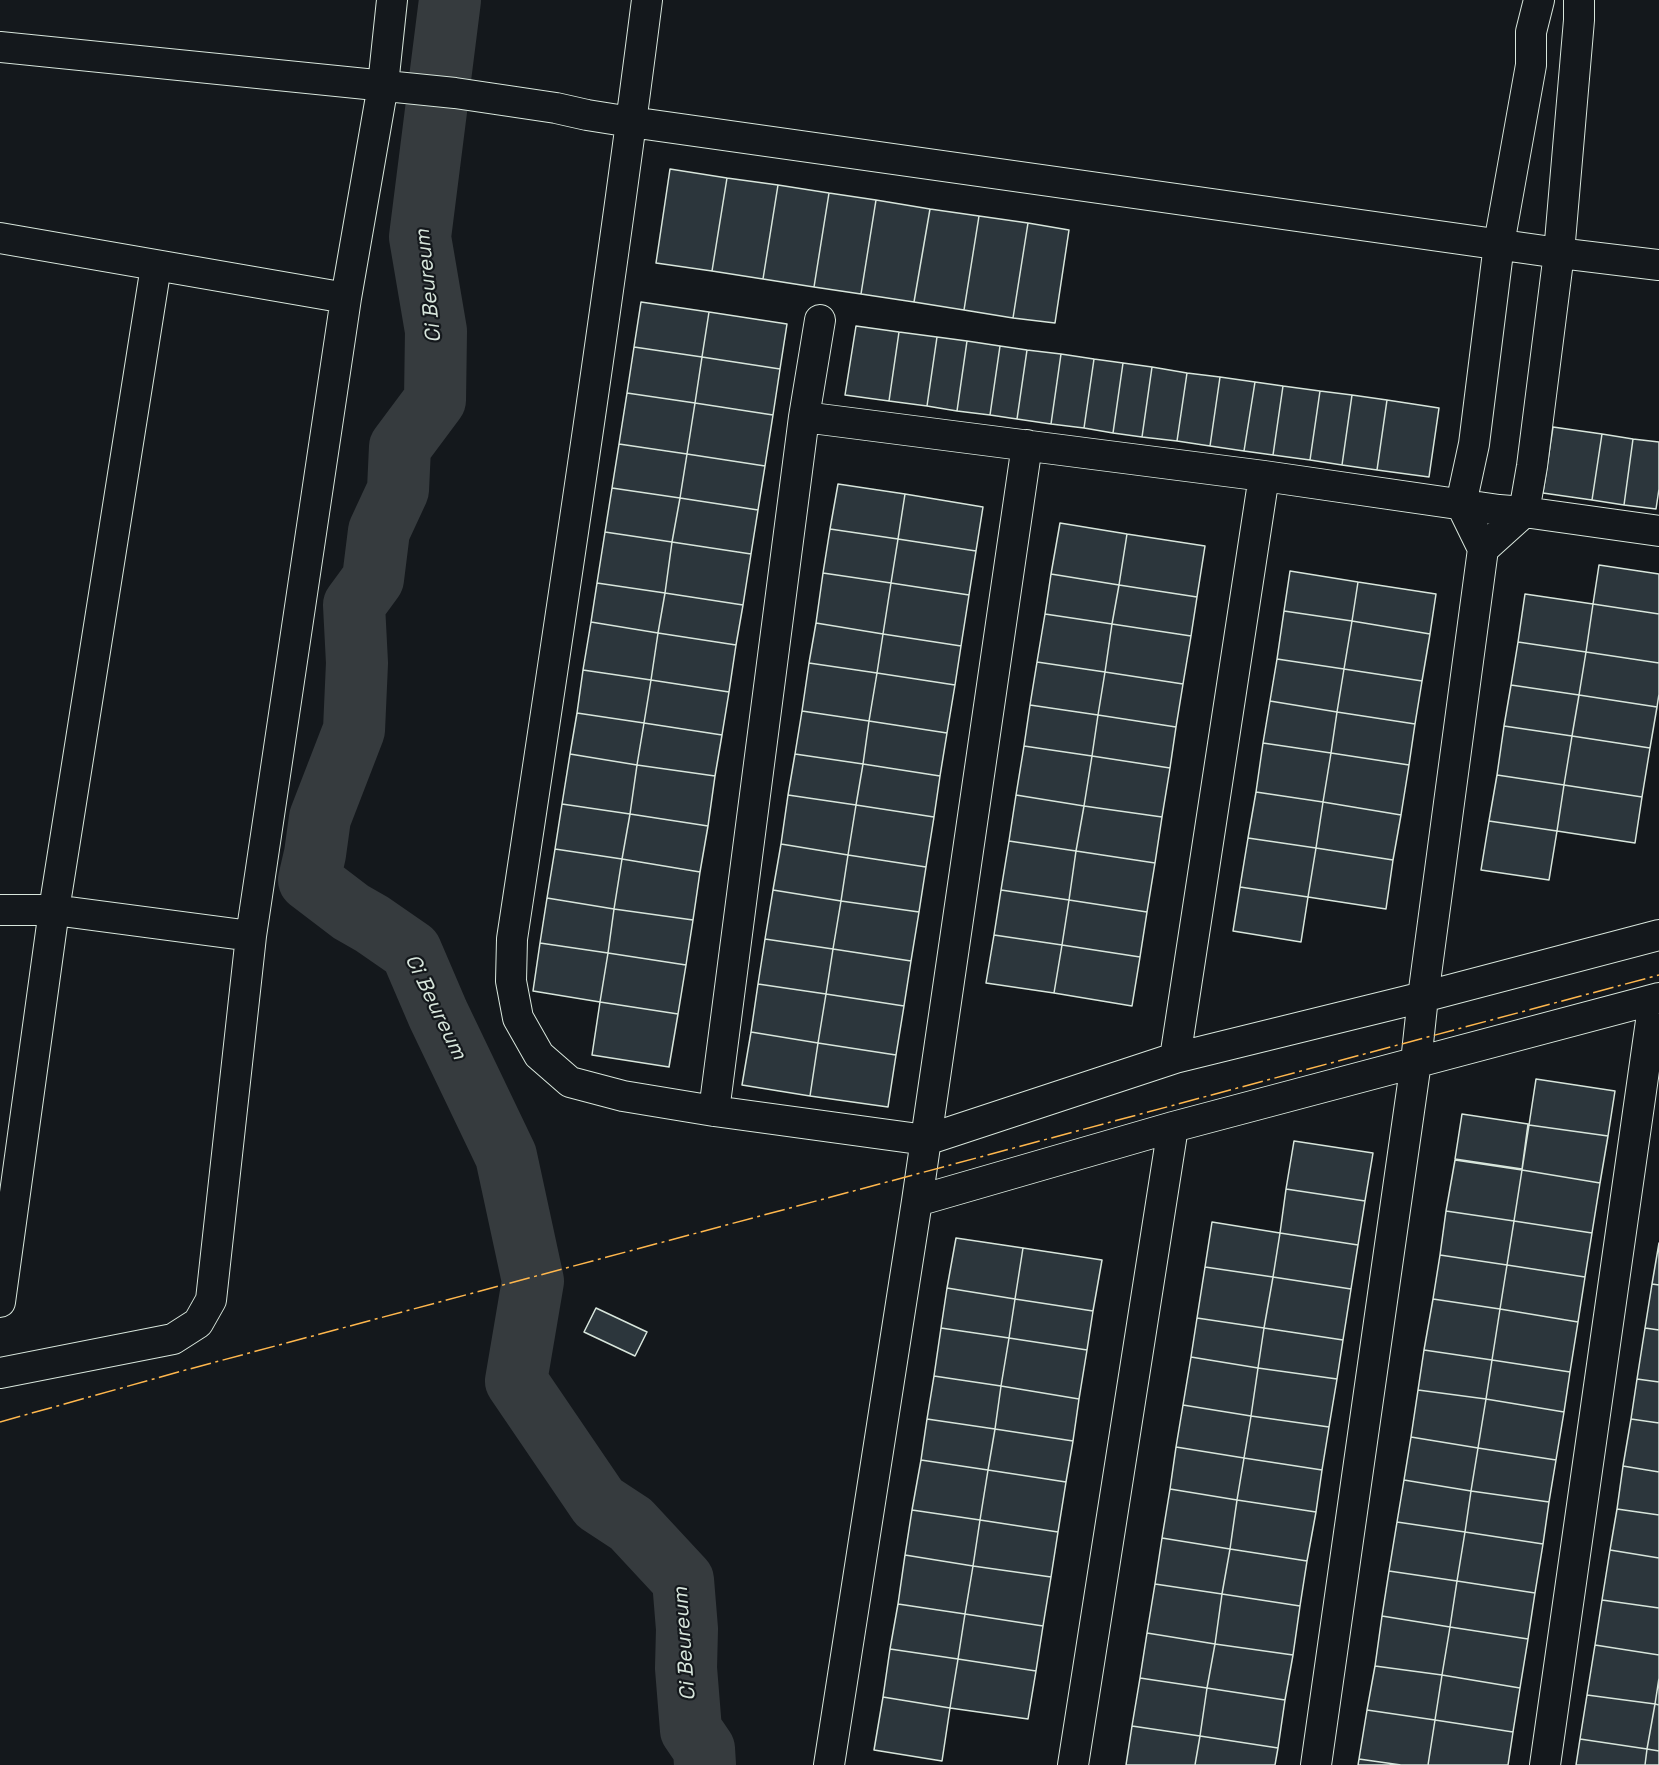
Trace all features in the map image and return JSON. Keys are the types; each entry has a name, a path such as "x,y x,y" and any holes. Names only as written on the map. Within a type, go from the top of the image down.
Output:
{"street":[{"path":"0,1373 173,1338 198,1323 211,1300 251,936 346,298 397,87 392,0"},
{"path":"647,0 571,550 512,939 511,981 518,1018 539,1055 570,1082 623,1096 926,1140 1175,1058 1423,997 1659,935"},
{"path":"1316,1765 1416,1062 1484,549 1461,504 1474,444 1499,244 1531,65 1531,32 1539,0"},
{"path":"1484,549 1524,512 1532,466 1559,253 1579,0"},
{"path":"0,47 455,93 631,122 1659,266"},
{"path":"0,238 346,298"},
{"path":"0,1302 54,910 156,266"},
{"path":"714,1111 804,417 820,320"},
{"path":"804,417 1264,476 1659,531"},
{"path":"829,1765 917,1201 1027,445"},
{"path":"1175,1058 1264,476"},
{"path":"0,910 54,910 251,936"},
{"path":"917,1201 1173,1127 1656,999 1545,1765"},
{"path":"1073,1765 1173,1127"}],"building":[{"path":"670,169 727,178 712,271 656,263"},
{"path":"727,178 778,185 763,279 712,271"},
{"path":"778,185 829,193 814,287 763,279"},
{"path":"829,193 876,200 861,294 814,287"},
{"path":"876,200 930,209 914,302 861,294"},
{"path":"930,209 979,216 964,310 914,302"},
{"path":"979,216 1028,223 1013,318 964,310"},
{"path":"1028,223 1069,230 1055,323 1013,318"},
{"path":"641,302 709,312 702,357 634,347"},
{"path":"709,312 787,324 780,369 702,357"},
{"path":"856,326 899,332 889,401 845,395"},
{"path":"899,332 937,337 927,406 889,401"},
{"path":"937,337 967,341 957,411 927,406"},
{"path":"967,341 1000,346 990,415 957,411"},
{"path":"1000,346 1027,350 1017,419 990,415"},
{"path":"634,347 702,357 695,403 627,393"},
{"path":"1027,350 1061,354 1051,424 1017,419"},
{"path":"1061,354 1094,359 1084,428 1051,424"},
{"path":"702,357 780,369 773,415 695,403"},
{"path":"1094,359 1123,363 1113,433 1084,428"},
{"path":"1123,363 1152,367 1142,437 1113,433"},
{"path":"1152,367 1187,373 1177,441 1142,437"},
{"path":"1187,373 1220,377 1210,446 1177,441"},
{"path":"1220,377 1255,382 1244,451 1210,446"},
{"path":"1255,382 1283,386 1273,455 1244,451"},
{"path":"1283,386 1320,391 1310,460 1273,455"},
{"path":"1320,391 1352,395 1342,465 1310,460"},
{"path":"627,393 695,403 687,454 619,444"},
{"path":"1352,395 1387,400 1377,470 1342,465"},
{"path":"1387,400 1439,408 1429,477 1377,470"},
{"path":"695,403 773,415 765,466 687,454"},
{"path":"1553,427 1602,434 1592,500 1543,493"},
{"path":"1602,434 1633,439 1624,505 1592,500"},
{"path":"1633,439 1659,442 1659,489 1656,509 1624,505"},
{"path":"619,444 687,454 680,498 612,488"},
{"path":"687,454 765,466 758,510 680,498"},
{"path":"838,484 905,494 898,539 830,529"},
{"path":"612,488 680,498 672,542 605,532"},
{"path":"905,494 983,507 976,551 898,539"},
{"path":"680,498 758,510 751,554 672,542"},
{"path":"1060,523 1127,534 1119,585 1051,574"},
{"path":"830,529 898,539 891,583 823,573"},
{"path":"605,532 672,542 665,593 597,583"},
{"path":"1127,534 1205,546 1197,597 1119,585"},
{"path":"898,539 976,551 969,595 891,583"},
{"path":"672,542 751,554 743,605 665,593"},
{"path":"1599,565 1659,574 1659,614 1593,604"},
{"path":"1290,571 1358,582 1352,621 1284,611"},
{"path":"823,573 891,583 883,634 816,623"},
{"path":"1051,574 1119,585 1112,624 1045,614"},
{"path":"1358,582 1436,594 1430,634 1352,621"},
{"path":"597,583 665,593 658,633 591,622"},
{"path":"891,583 969,595 961,646 883,634"},
{"path":"1119,585 1197,597 1191,636 1112,624"},
{"path":"665,593 743,605 736,645 658,633"},
{"path":"1525,594 1593,604 1586,652 1518,642"},
{"path":"1593,604 1659,614 1659,663 1586,652"},
{"path":"1284,611 1352,621 1344,669 1277,659"},
{"path":"1045,614 1112,624 1105,672 1037,662"},
{"path":"1352,621 1430,634 1422,681 1344,669"},
{"path":"591,622 658,633 651,680 583,670"},
{"path":"816,623 883,634 877,673 809,663"},
{"path":"1112,624 1191,636 1183,684 1105,672"},
{"path":"658,633 736,645 729,692 651,680"},
{"path":"883,634 961,646 955,685 877,673"},
{"path":"1518,642 1586,652 1579,695 1511,685"},
{"path":"1586,652 1659,663 1657,707 1579,695"},
{"path":"1277,659 1344,669 1337,712 1270,701"},
{"path":"1037,662 1105,672 1098,715 1030,705"},
{"path":"809,663 877,673 869,721 802,711"},
{"path":"1344,669 1422,681 1415,724 1337,712"},
{"path":"583,670 651,680 644,723 577,713"},
{"path":"1105,672 1183,684 1176,727 1098,715"},
{"path":"877,673 955,685 947,733 869,721"},
{"path":"651,680 729,692 722,735 644,723"},
{"path":"1511,685 1579,695 1572,736 1504,726"},
{"path":"1579,695 1657,707 1650,748 1572,736"},
{"path":"1270,701 1337,712 1331,753 1263,743"},
{"path":"1030,705 1098,715 1092,756 1024,746"},
{"path":"802,711 869,721 863,764 795,754"},
{"path":"1337,712 1415,724 1409,765 1331,753"},
{"path":"577,713 644,723 637,765 570,754"},
{"path":"1098,715 1176,727 1170,768 1092,756"},
{"path":"869,721 947,733 940,776 863,764"},
{"path":"644,723 722,735 715,776 637,765"},
{"path":"1504,726 1572,736 1564,785 1497,775"},
{"path":"1572,736 1650,748 1642,797 1564,785"},
{"path":"1263,743 1331,753 1323,802 1256,792"},
{"path":"1024,746 1092,756 1084,806 1016,795"},
{"path":"1331,753 1409,765 1401,815 1323,802"},
{"path":"570,754 637,765 630,814 562,804"},
{"path":"795,754 863,764 856,805 788,795"},
{"path":"1092,756 1170,768 1162,817 1084,806"},
{"path":"863,764 940,776 934,817 856,805"},
{"path":"637,765 715,776 708,826 630,814"},
{"path":"1497,775 1564,785 1557,831 1489,821"},
{"path":"1564,785 1642,797 1635,843 1557,831"},
{"path":"1256,792 1323,802 1316,848 1248,838"},
{"path":"788,795 856,805 848,855 781,844"},
{"path":"1016,795 1084,806 1076,851 1009,841"},
{"path":"1323,802 1401,815 1393,860 1316,848"},
{"path":"562,804 630,814 622,859 555,849"},
{"path":"856,805 934,817 926,867 848,855"},
{"path":"1084,806 1162,817 1155,863 1076,851"},
{"path":"630,814 708,826 700,872 622,859"},
{"path":"1489,821 1557,831 1549,880 1481,870"},
{"path":"1248,838 1316,848 1308,897 1240,887"},
{"path":"1009,841 1076,851 1069,900 1001,890"},
{"path":"781,844 848,855 841,901 773,890"},
{"path":"1316,848 1393,860 1386,909 1308,897"},
{"path":"555,849 622,859 614,909 547,898"},
{"path":"1076,851 1155,863 1147,912 1069,900"},
{"path":"848,855 926,867 919,912 841,901"},
{"path":"622,859 700,872 693,920 614,909"},
{"path":"1240,887 1308,897 1301,942 1233,931"},
{"path":"773,890 841,901 833,949 765,939"},
{"path":"1001,890 1069,900 1062,945 994,935"},
{"path":"547,898 614,909 608,953 540,943"},
{"path":"1069,900 1147,912 1140,957 1062,945"},
{"path":"841,901 919,912 911,961 833,949"},
{"path":"614,909 693,920 686,965 608,953"},
{"path":"994,935 1062,945 1054,993 986,983"},
{"path":"765,939 833,949 826,994 758,984"},
{"path":"540,943 608,953 600,1002 533,991"},
{"path":"1062,945 1140,957 1132,1006 1054,993"},
{"path":"833,949 911,961 904,1006 826,994"},
{"path":"608,953 686,965 678,1014 600,1002"},
{"path":"758,984 826,994 818,1043 751,1032"},
{"path":"826,994 904,1006 896,1055 818,1043"},
{"path":"600,1002 678,1014 669,1067 592,1055"},
{"path":"751,1032 818,1043 810,1096 742,1085"},
{"path":"818,1043 896,1055 888,1107 810,1096"},
{"path":"1536,1079 1615,1091 1608,1136 1529,1125"},
{"path":"1462,1114 1528,1124 1522,1169 1455,1159"},
{"path":"1529,1125 1608,1136 1600,1183 1522,1170"},
{"path":"1294,1141 1373,1153 1365,1201 1286,1189"},
{"path":"1455,1160 1522,1170 1514,1221 1446,1211"},
{"path":"1522,1170 1600,1183 1592,1233 1514,1221"},
{"path":"1286,1189 1365,1201 1358,1245 1280,1233"},
{"path":"1446,1211 1514,1221 1507,1265 1440,1255"},
{"path":"1514,1221 1592,1233 1585,1277 1507,1265"},
{"path":"1212,1222 1280,1233 1273,1277 1205,1267"},
{"path":"1280,1233 1358,1245 1351,1289 1273,1277"},
{"path":"956,1238 1023,1248 1015,1299 947,1288"},
{"path":"1659,1243 1659,1285 1652,1284"},
{"path":"1023,1248 1102,1260 1093,1311 1015,1299"},
{"path":"1440,1255 1507,1265 1500,1309 1433,1299"},
{"path":"1507,1265 1585,1277 1578,1322 1500,1309"},
{"path":"1205,1267 1273,1277 1264,1328 1197,1318"},
{"path":"1273,1277 1351,1289 1343,1340 1264,1328"},
{"path":"1652,1284 1659,1285 1659,1330 1645,1328"},
{"path":"947,1288 1015,1299 1009,1338 941,1328"},
{"path":"1015,1299 1093,1311 1087,1350 1009,1338"},
{"path":"1433,1299 1500,1309 1492,1360 1424,1350"},
{"path":"596,1308 647,1332 635,1356 584,1332"},
{"path":"1500,1309 1578,1322 1570,1372 1492,1360"},
{"path":"1197,1318 1264,1328 1258,1368 1191,1357"},
{"path":"941,1328 1009,1338 1001,1386 934,1376"},
{"path":"1264,1328 1343,1340 1337,1379 1258,1368"},
{"path":"1645,1328 1659,1330 1659,1382 1637,1379"},
{"path":"1009,1338 1087,1350 1079,1399 1001,1386"},
{"path":"1424,1350 1492,1360 1486,1399 1418,1390"},
{"path":"1191,1357 1258,1368 1251,1416 1183,1405"},
{"path":"1492,1360 1570,1372 1564,1412 1486,1399"},
{"path":"1258,1368 1337,1379 1329,1427 1251,1416"},
{"path":"934,1376 1001,1386 995,1429 927,1419"},
{"path":"1637,1379 1659,1382 1659,1423 1631,1419"},
{"path":"1001,1386 1079,1399 1073,1441 995,1429"},
{"path":"1418,1390 1486,1399 1478,1448 1411,1437"},
{"path":"1486,1399 1564,1412 1556,1460 1478,1448"},
{"path":"1183,1405 1251,1416 1244,1458 1176,1447"},
{"path":"1251,1416 1329,1427 1322,1470 1244,1458"},
{"path":"927,1419 995,1429 988,1470 921,1460"},
{"path":"1631,1419 1659,1423 1659,1472 1623,1466"},
{"path":"995,1429 1073,1441 1066,1482 988,1470"},
{"path":"1411,1437 1478,1448 1471,1491 1404,1480"},
{"path":"1176,1447 1244,1458 1237,1500 1170,1489"},
{"path":"1478,1448 1556,1460 1549,1502 1471,1491"},
{"path":"1244,1458 1322,1470 1316,1512 1237,1500"},
{"path":"921,1460 988,1470 980,1520 912,1510"},
{"path":"1623,1466 1659,1472 1659,1515 1617,1509"},
{"path":"988,1470 1066,1482 1058,1532 980,1520"},
{"path":"1404,1480 1471,1491 1465,1532 1397,1522"},
{"path":"1170,1489 1237,1500 1230,1549 1162,1538"},
{"path":"1471,1491 1549,1502 1543,1544 1465,1532"},
{"path":"1237,1500 1316,1512 1307,1561 1230,1549"},
{"path":"1617,1509 1659,1515 1659,1558 1610,1550"},
{"path":"912,1510 980,1520 973,1566 905,1555"},
{"path":"980,1520 1058,1532 1051,1577 973,1566"},
{"path":"1397,1522 1465,1532 1457,1581 1389,1571"},
{"path":"1465,1532 1543,1544 1535,1593 1457,1581"},
{"path":"1162,1538 1230,1549 1222,1594 1155,1584"},
{"path":"1230,1549 1307,1561 1300,1606 1222,1594"},
{"path":"1610,1550 1659,1558 1659,1608 1602,1600"},
{"path":"905,1555 973,1566 965,1614 898,1604"},
{"path":"973,1566 1051,1577 1043,1626 965,1614"},
{"path":"1389,1571 1457,1581 1450,1627 1382,1616"},
{"path":"1457,1581 1535,1593 1528,1639 1450,1627"},
{"path":"1155,1584 1222,1594 1215,1644 1147,1633"},
{"path":"1222,1594 1300,1606 1293,1655 1215,1644"},
{"path":"1602,1600 1659,1608 1659,1655 1595,1645"},
{"path":"898,1604 965,1614 958,1659 890,1649"},
{"path":"965,1614 1043,1626 1036,1671 958,1659"},
{"path":"1382,1616 1450,1627 1442,1675 1375,1666"},
{"path":"1450,1627 1528,1639 1520,1688 1442,1675"},
{"path":"1147,1633 1215,1644 1207,1688 1140,1678"},
{"path":"1215,1644 1293,1655 1285,1700 1207,1688"},
{"path":"1595,1645 1659,1655 1659,1678 1655,1704 1587,1695"},
{"path":"890,1649 958,1659 950,1708 883,1697"},
{"path":"958,1659 1036,1671 1028,1719 950,1708"},
{"path":"1375,1666 1442,1675 1435,1720 1367,1710"},
{"path":"1442,1675 1520,1688 1513,1732 1435,1720"},
{"path":"1140,1678 1207,1688 1200,1736 1132,1726"},
{"path":"1659,1678 1659,1705 1655,1704"},
{"path":"1207,1688 1285,1700 1278,1748 1200,1736"},
{"path":"1587,1695 1655,1704 1647,1749 1580,1739"},
{"path":"883,1697 950,1708 942,1761 874,1750"},
{"path":"1655,1704 1659,1705 1659,1751 1647,1749"},
{"path":"1367,1710 1435,1720 1428,1765 1401,1765 1359,1759"},
{"path":"1435,1720 1513,1732 1508,1765 1428,1765"},
{"path":"1132,1726 1200,1736 1195,1765 1126,1765"},
{"path":"1200,1736 1278,1748 1275,1765 1195,1765"},
{"path":"1580,1739 1647,1749 1645,1765 1576,1765"},
{"path":"1647,1749 1659,1751 1659,1765 1645,1765"},
{"path":"1359,1759 1401,1765 1358,1765"}],"waterway":[{"name":"Ci Beureum","path":"450,0 420,237 436,331 435,400 400,447 398,490 379,531 373,579 354,605 357,663 354,730 320,818 309,880 351,912 411,951 438,1014 506,1156 533,1281 516,1381 599,1503 631,1524 683,1580 691,1730 704,1749 705,1765"}],"power":[{"path":"0,1422 182,1371 1659,975"}]}
